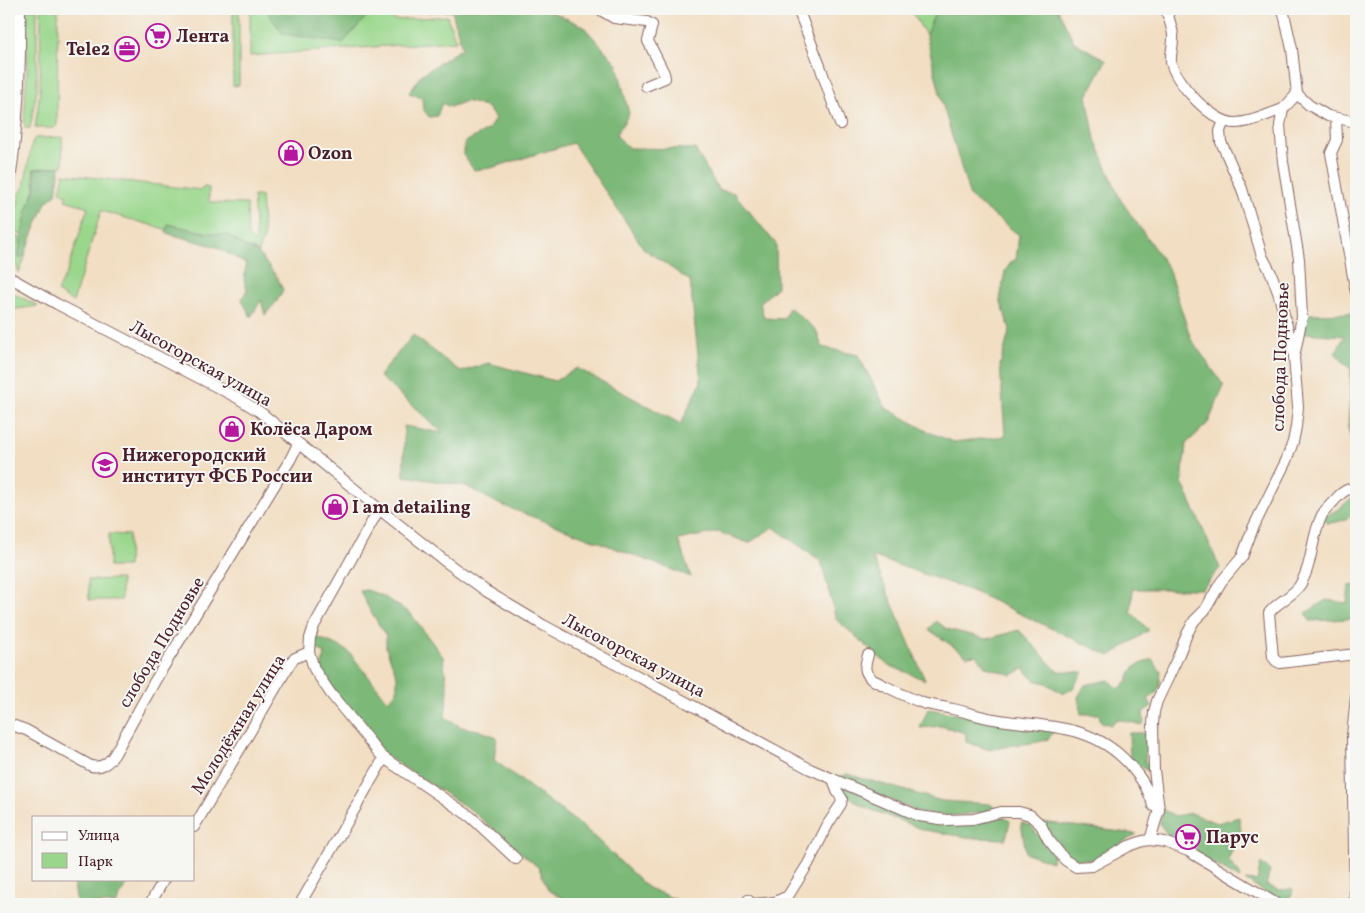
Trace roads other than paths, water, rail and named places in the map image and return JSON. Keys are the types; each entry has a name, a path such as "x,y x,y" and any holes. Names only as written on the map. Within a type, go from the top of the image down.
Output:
{"main road":[{"path":"9,181 15,132 19,9"}],"street":[{"path":"599,9 614,18 647,22 652,25 648,41 665,78 646,86"},
{"path":"798,9 840,124"},
{"path":"1166,9 1173,35 1171,61 1177,76 1191,96 1224,121 1246,122 1283,109 1297,94"},
{"path":"1284,9 1292,49 1297,94 1309,106 1328,116 1356,122"},
{"name":"слобода Подновье","path":"1158,809 1154,770 1154,712 1194,621 1205,610 1221,582 1242,557 1253,528 1286,461 1296,427 1298,407 1294,357 1302,317 1299,259 1283,162 1280,125 1283,109"},
{"path":"1336,118 1337,140 1331,153 1356,293"},
{"path":"1224,121 1220,131 1221,142 1242,189 1262,256 1279,295 1294,357"},
{"name":"Лысогорская улица","path":"9,277 236,397 260,412 378,509 486,591 543,625 810,769 919,816 947,820 973,819 1001,812 1018,812 1030,815 1041,825 1048,839 1065,860 1076,867 1092,866 1130,846 1150,840"},
{"name":"слобода Подновье","path":"9,724 44,739 92,766 101,767 108,762 114,755 161,671 298,444"},
{"path":"1349,489 1339,494 1323,514 1319,522 1309,563 1300,584 1292,594 1271,609 1269,613 1273,657 1276,661 1280,663 1356,654 1356,658"},
{"name":"Молодёжная улица","path":"195,826 291,662 295,658 309,652 310,638 314,626 378,509"},
{"path":"309,652 314,669 330,694 384,758 471,817 516,858"},
{"path":"868,655 865,666 866,673 871,679 924,704 994,719 1067,728 1108,745 1139,775 1150,793 1153,806 1158,809 1150,840 1165,842 1188,850 1276,904"},
{"path":"1355,904 1352,736 1356,697"},
{"path":"300,904 384,758"},
{"path":"748,900 752,904 775,902 788,896 841,804 842,799 837,792 833,778"},
{"path":"150,904 163,880"}],"place":[{"name":"Лента","path":"158,36"},
{"name":"Tele2","path":"127,49"},
{"name":"Ozon","path":"291,153"},
{"name":"Колёса Даром","path":"232,429"},
{"name":"Нижегородский институт ФСБ России","path":"105,465"},
{"name":"I am detailing","path":"335,507"},
{"name":"Парус","path":"1188,837"}]}
